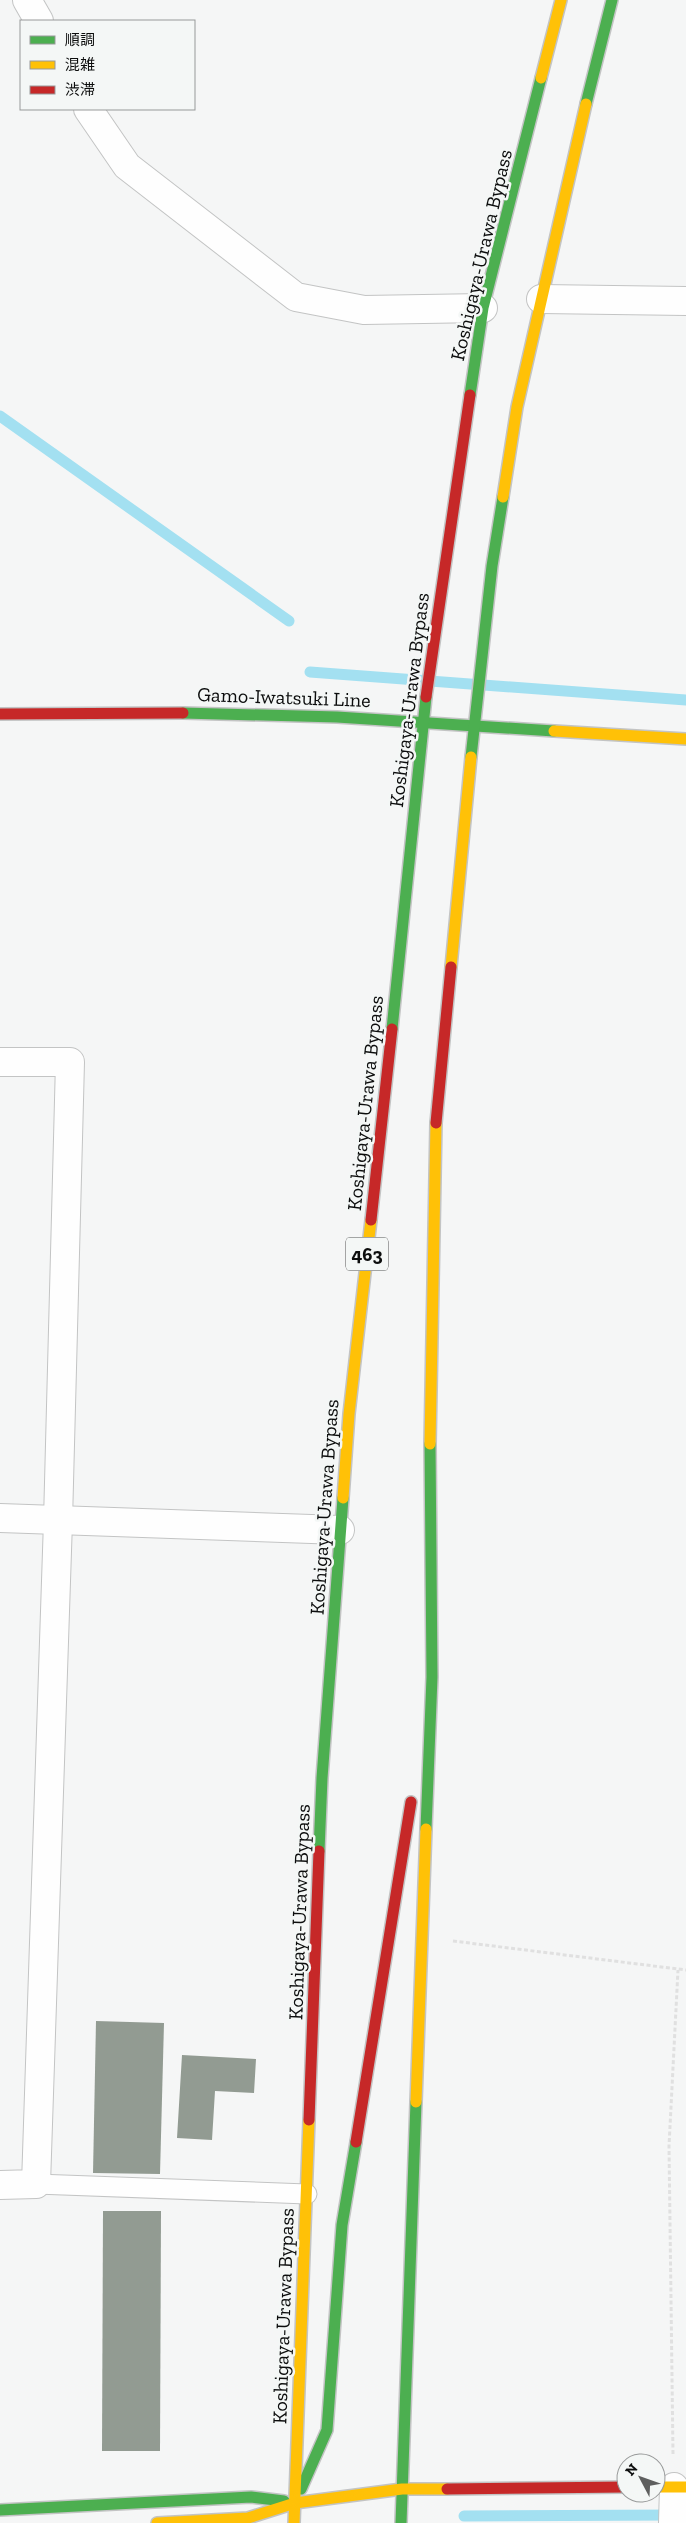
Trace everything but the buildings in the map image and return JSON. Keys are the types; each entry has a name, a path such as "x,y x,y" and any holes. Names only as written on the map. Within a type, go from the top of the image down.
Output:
{"main road":[{"name":"Koshigaya-Urawa Bypass","path":"294,2523 322,1778 349,1414 397,984 423,721 484,308 561,0"},
{"path":"401,2523 432,1677 430,1395 436,1128 474,725 492,566 517,407 598,52 612,0"},
{"name":"Gamo-Iwatsuki Line","path":"0,714 234,713 423,721 686,739"},
{"path":"416,1774 432,1677"},
{"path":"295,2503 327,2430 342,2224 413,1794"},
{"path":"157,2523 248,2518 295,2503 402,2488 616,2487"},
{"path":"389,2514 402,2488"},
{"path":"0,2510 251,2498 295,2503"}],"street":[{"path":"27,0 38,20"},
{"path":"89,110 127,166 296,297 364,310 484,308"},
{"path":"541,299 686,301"},
{"path":"0,1062 70,1062 58,1521 36,2184 0,2185"},
{"path":"0,1518 340,1530"},
{"path":"672,2487 673,2523"}],"lane":[{"path":"36,2184 307,2194"}],"path":[{"path":"422,1937 686,1970"},
{"path":"672,2487 669,2146 678,1970"}],"waterway":[{"path":"0,416 289,621"},
{"path":"310,672 686,700"},
{"path":"464,2516 675,2515"}],"traffic: fast":[{"path":"586,104 612,0"},
{"path":"470,395 483,308 541,78"},
{"path":"471,757 492,566 503,497"},
{"path":"392,1029 426,697"},
{"path":"183,713 337,717 554,731"},
{"path":"426,1829 432,1677 430,1444"},
{"path":"319,1851 322,1778 343,1498"},
{"path":"401,2523 416,2102"},
{"path":"301,2489 327,2430 342,2225 356,2142"},
{"path":"0,2510 251,2497 284,2501"}],"traffic: slow":[{"path":"541,78 561,0"},
{"path":"503,497 517,407 586,104"},
{"path":"554,731 686,739"},
{"path":"451,967 471,757"},
{"path":"430,1444 436,1123"},
{"path":"343,1498 349,1414 371,1220"},
{"path":"416,2102 426,1829"},
{"path":"294,2523 309,2120"},
{"path":"666,2487 686,2487"},
{"path":"157,2523 248,2518 295,2503 402,2489 447,2489"}],"traffic: jam":[{"path":"426,697 470,395"},
{"path":"0,714 183,713"},
{"path":"436,1123 451,967"},
{"path":"371,1220 392,1029"},
{"path":"356,2142 411,1802"},
{"path":"309,2120 319,1851"},
{"path":"447,2489 616,2487"}]}
